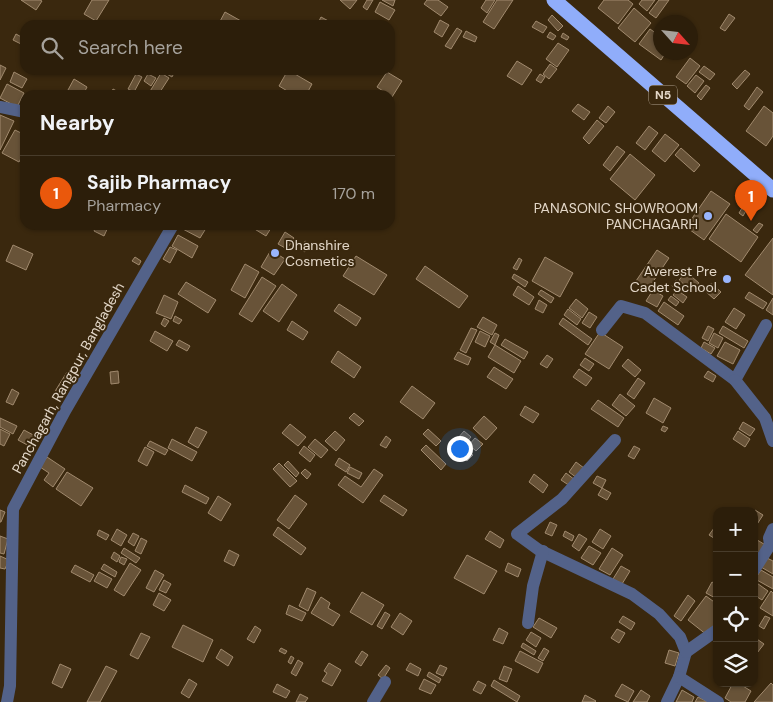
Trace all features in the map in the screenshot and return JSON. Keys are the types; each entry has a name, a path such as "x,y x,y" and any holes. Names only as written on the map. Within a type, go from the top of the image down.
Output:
{"highway":[{"name":"N5","path":"554,0 773,190"}],"street":[{"path":"0,107 20,111"},
{"name":"Panchagarh, Rangpur, Bangladesh","path":"7,702 10,686 12,509 65,411 169,230"},
{"path":"602,330 621,306 645,314 736,380 765,418 773,441"},
{"path":"736,380 766,325"},
{"path":"615,440 587,474 562,499 517,534 543,551 632,594 659,614 680,637 686,652 679,678 667,702"},
{"path":"758,564 770,545 768,538 773,528"},
{"path":"528,623 533,586 543,551"},
{"path":"686,652 713,633"},
{"path":"679,678 718,702"},
{"path":"373,702 385,682"}],"building":[{"path":"21,0 40,0 42,1 36,10"},
{"path":"92,0 109,0 97,20 84,14"},
{"path":"340,0 357,0 350,9"},
{"path":"367,0 373,0 367,10 363,7"},
{"path":"382,0 395,0 393,6"},
{"path":"427,0 438,0 448,7 441,16 424,4"},
{"path":"486,0 495,0 487,13 481,8"},
{"path":"497,0 513,0 494,29 483,22"},
{"path":"604,0 628,0 633,4 618,24 598,8"},
{"path":"642,0 655,0 647,11 639,4"},
{"path":"659,0 669,0 658,15 653,16 649,13"},
{"path":"380,2 395,10 389,20 375,12"},
{"path":"634,8 651,23 635,42 618,28"},
{"path":"225,12 239,20 221,20"},
{"path":"729,14 735,18 725,31 720,28"},
{"path":"552,15 563,26 558,31 548,20"},
{"path":"440,20 449,25 442,37 434,32"},
{"path":"536,21 547,27 543,33 532,27"},
{"path":"457,28 462,31 451,49 445,46"},
{"path":"650,29 653,31 653,54 639,44"},
{"path":"466,31 477,37 475,42 463,37"},
{"path":"550,32 556,36 553,40 547,37"},
{"path":"563,33 569,37 567,40 561,37"},
{"path":"16,34 20,36 20,44 13,40"},
{"path":"558,43 569,50 557,67 546,59"},
{"path":"689,60 692,60 700,66 686,84 676,77"},
{"path":"517,61 532,70 522,85 507,76"},
{"path":"550,64 557,69 549,79 543,74"},
{"path":"0,65 6,68 0,80"},
{"path":"704,66 715,74 710,80 699,72"},
{"path":"745,70 750,74 737,89 732,84"},
{"path":"14,72 27,79 22,88 10,82"},
{"path":"540,74 545,77 541,83 536,80"},
{"path":"135,75 142,77 135,90 128,89"},
{"path":"147,75 156,78 151,86 144,81"},
{"path":"160,75 169,78 161,90 151,90"},
{"path":"285,75 297,75 312,84 309,90 286,90 279,86"},
{"path":"385,75 392,75 402,81 395,92 395,90 382,90 377,87"},
{"path":"696,75 704,81 695,93 687,86"},
{"path":"74,79 87,87 86,90 68,90"},
{"path":"7,84 20,91 20,101 17,107 0,98"},
{"path":"706,85 710,88 701,100 697,96"},
{"path":"757,87 763,92 749,110 744,106"},
{"path":"578,104 590,112 584,120 572,111"},
{"path":"608,106 615,112 606,123 599,118"},
{"path":"764,106 773,113 773,136 766,146 746,131"},
{"path":"0,115 14,121 0,150"},
{"path":"597,120 604,126 589,144 583,138"},
{"path":"649,126 658,133 645,150 636,143"},
{"path":"15,130 20,132 19,162 2,153"},
{"path":"665,134 679,145 665,162 652,151"},
{"path":"617,146 625,152 610,171 603,165"},
{"path":"681,148 700,165 694,172 675,155"},
{"path":"630,154 655,175 635,200 610,179"},
{"name":"PANASONIC SHOWROOM PANCHAGARH","path":"711,191 730,204 704,240 686,227"},
{"path":"738,192 745,196 743,200 735,196"},
{"path":"745,203 749,205 743,216 739,213"},
{"path":"726,214 758,237 741,262 709,239"},
{"path":"759,223 763,225 757,233 753,230"},
{"path":"94,230 107,230 104,236"},
{"path":"185,230 205,230 200,238"},
{"path":"256,230 270,230 266,236"},
{"path":"285,232 294,238 287,249 278,244"},
{"path":"178,235 198,246 192,258 172,246"},
{"path":"773,238 773,295 745,275"},
{"path":"305,241 310,245 305,252 300,248"},
{"path":"13,245 33,254 26,270 6,261"},
{"path":"170,247 177,250 170,263 163,259"},
{"path":"271,250 285,259 274,275 261,267"},
{"path":"657,250 669,258 648,289 636,281"},
{"path":"356,256 387,275 374,295 343,276"},
{"path":"135,257 141,261 139,265 132,261"},
{"path":"545,257 573,273 560,297 532,281"},
{"path":"519,258 522,260 517,270 513,268"},
{"path":"245,264 259,272 245,298 231,290"},
{"path":"425,266 468,296 459,308 416,279"},
{"path":"686,272 699,283 693,292 679,280"},
{"path":"514,274 528,282 525,287 512,278"},
{"path":"262,277 276,286 252,322 239,314"},
{"path":"676,280 679,282 675,288 672,286"},
{"path":"186,282 216,300 208,313 178,294"},
{"path":"711,283 721,292 714,299 704,290"},
{"path":"282,284 297,295 279,322 263,311"},
{"path":"518,286 534,297 529,305 513,295"},
{"path":"541,290 554,298 551,303 538,294"},
{"path":"653,290 663,296 657,307 646,301"},
{"path":"677,290 687,297 683,303 673,295"},
{"path":"749,292 767,303 763,309 745,298"},
{"path":"164,295 178,302 171,319 156,313"},
{"path":"671,296 679,302 676,306 668,300"},
{"path":"773,298 773,315 766,310"},
{"path":"576,299 588,309 582,318 569,308"},
{"path":"539,300 547,305 543,313 535,309"},
{"path":"664,302 684,316 678,325 658,311"},
{"path":"339,304 361,318 356,326 334,311"},
{"path":"734,308 745,315 736,329 725,322"},
{"path":"568,309 581,319 577,325 564,315"},
{"path":"589,312 597,317 590,328 582,323"},
{"path":"175,316 182,320 179,324 173,321"},
{"path":"483,317 497,325 492,335 477,327"},
{"path":"164,318 169,321 165,327 161,324"},
{"path":"563,318 592,339 588,345 559,324"},
{"path":"292,321 308,332 303,340 287,330"},
{"path":"708,326 714,329 708,341 702,338"},
{"path":"723,326 748,341 744,348 719,333"},
{"path":"471,328 477,330 466,353 460,350"},
{"path":"155,331 173,341 167,351 150,341"},
{"path":"480,331 490,336 485,347 475,342"},
{"path":"600,332 623,347 609,369 585,354"},
{"path":"495,333 499,335 495,345 490,342"},
{"path":"714,333 723,338 718,348 709,343"},
{"path":"505,339 528,352 524,359 501,345"},
{"path":"179,340 190,346 187,351 176,345"},
{"path":"704,342 715,348 711,354 701,348"},
{"path":"725,342 740,350 733,364 717,356"},
{"path":"495,345 521,361 514,373 488,357"},
{"path":"338,351 361,367 354,378 331,362"},
{"path":"458,352 471,358 468,365 454,359"},
{"path":"547,355 553,359 547,368 540,364"},
{"path":"585,358 594,364 589,371 580,365"},
{"path":"628,359 641,370 635,377 622,366"},
{"path":"494,367 513,379 506,389 487,377"},
{"path":"579,369 592,378 586,386 573,377"},
{"path":"118,371 119,383 111,384 110,372"},
{"path":"708,371 716,376 713,382 704,377"},
{"path":"67,372 73,375 61,397 54,393"},
{"path":"638,378 645,383 634,399 627,394"},
{"path":"412,386 435,403 423,419 400,402"},
{"path":"12,389 19,393 13,405 6,402"},
{"path":"620,394 635,406 626,416 612,405"},
{"path":"654,398 671,408 663,423 646,413"},
{"path":"598,400 624,418 618,427 591,409"},
{"path":"525,406 539,414 533,423 520,415"},
{"path":"354,413 364,421 359,426 349,418"},
{"path":"484,416 497,428 486,440 473,428"},
{"path":"0,418 17,426 13,434 0,427"},
{"path":"743,422 755,429 750,436 739,429"},
{"path":"290,424 306,437 298,446 282,433"},
{"path":"663,426 668,428 665,432 661,430"},
{"path":"196,427 207,432 198,448 188,442"},
{"path":"0,429 10,434 4,446 0,444"},
{"path":"428,429 441,441 436,446 423,434"},
{"path":"24,430 37,437 31,447 18,440"},
{"path":"335,431 345,440 336,451 325,441"},
{"path":"464,431 471,437 465,444 458,438"},
{"path":"738,431 750,439 745,447 733,439"},
{"path":"386,436 391,440 386,448 380,445"},
{"path":"475,438 483,444 476,451 469,445"},
{"path":"172,439 197,452 192,461 168,448"},
{"path":"315,439 328,450 321,458 308,447"},
{"path":"150,441 168,450 165,455 147,446"},
{"path":"458,441 473,455 467,461 452,448"},
{"path":"426,445 446,464 441,470 421,450"},
{"path":"304,446 315,455 310,462 299,453"},
{"path":"634,446 640,449 634,459 628,456"},
{"path":"145,447 154,452 147,466 138,461"},
{"path":"47,457 65,469 53,487 44,480 49,473 40,467"},
{"path":"339,458 350,465 346,472 335,465"},
{"path":"288,461 299,473 296,477 284,465"},
{"path":"576,462 584,468 577,478 569,472"},
{"path":"279,463 297,481 290,487 273,469"},
{"path":"350,467 362,473 359,479 347,473"},
{"path":"305,469 311,474 307,479 301,473"},
{"path":"374,469 383,475 363,503 338,485 345,476 361,487"},
{"path":"67,472 93,488 81,506 56,489"},
{"path":"566,473 575,480 570,486 561,480"},
{"path":"534,474 548,485 543,493 529,482"},
{"path":"597,476 606,480 602,488 593,483"},
{"path":"185,485 209,498 206,504 182,492"},
{"path":"602,488 611,493 607,500 598,495"},
{"path":"295,495 307,504 289,529 277,520"},
{"path":"384,495 407,510 403,516 380,501"},
{"path":"218,496 231,504 221,521 208,513"},
{"path":"0,510 5,512 1,522 0,522"},
{"path":"758,512 763,515 758,523"},
{"path":"550,522 557,525 552,536 545,533"},
{"path":"278,527 306,548 301,555 273,535"},
{"path":"117,529 127,535 121,546 111,540"},
{"path":"600,529 611,536 603,549 592,542"},
{"path":"99,530 109,535 106,540 97,535"},
{"path":"713,530 713,538 709,535"},
{"path":"490,531 504,540 500,548 485,539"},
{"path":"565,531 574,536 572,541 563,536"},
{"path":"133,533 139,536 134,546 128,542"},
{"path":"579,534 587,539 579,551 572,546"},
{"path":"0,536 8,539 4,554 0,553"},
{"path":"141,538 147,541 141,554 135,551"},
{"path":"758,540 767,546 758,560"},
{"path":"589,546 601,553 593,565 581,558"},
{"path":"124,548 140,558 136,563 121,553"},
{"path":"612,548 623,555 610,575 599,569"},
{"path":"229,550 239,555 234,566 224,561"},
{"path":"114,552 120,556 117,562 111,558"},
{"path":"467,555 497,571 484,594 454,578"},
{"path":"0,556 9,560 5,569 0,568"},
{"path":"121,557 127,559 124,565 119,562"},
{"path":"767,558 773,561 773,574 761,567"},
{"path":"130,563 141,570 124,596 114,590"},
{"path":"508,563 521,569 518,577 505,571"},
{"path":"104,564 117,572 115,577 101,569"},
{"path":"75,565 94,575 90,582 71,572"},
{"path":"621,566 630,571 622,584 613,579"},
{"path":"155,570 164,575 154,592 146,588"},
{"path":"761,570 773,577 773,589 758,581 758,574"},
{"path":"99,572 112,579 107,588 94,581"},
{"path":"164,580 171,584 166,593 159,590"},
{"path":"712,582 713,583 713,597 706,593"},
{"path":"758,584 768,591 762,600 758,598"},
{"path":"307,588 316,592 308,611 299,606"},
{"path":"771,591 773,593 773,616 760,608"},
{"path":"362,592 384,605 372,625 350,612"},
{"path":"159,593 171,600 164,611 153,605"},
{"path":"688,595 695,601 681,621 674,616"},
{"path":"706,596 713,601 713,627 707,635 688,620"},
{"path":"321,597 330,603 328,608 340,615 333,626 311,613"},
{"path":"289,605 306,613 302,621 286,614"},
{"path":"385,612 390,615 382,629 377,626"},
{"path":"400,613 412,621 403,635 391,627"},
{"path":"623,616 635,623 631,630 619,622"},
{"path":"765,616 770,618 764,629 759,626"},
{"path":"539,618 557,628 551,638 533,627"},
{"path":"183,625 213,640 203,662 172,647"},
{"path":"255,626 261,630 254,643 247,639"},
{"path":"499,628 508,633 503,644 493,640"},
{"path":"617,629 625,633 619,643 611,638"},
{"path":"531,632 541,638 536,647 526,640"},
{"path":"141,633 150,637 138,659 130,655"},
{"path":"758,640 764,644 758,652"},
{"path":"523,643 536,651 534,655 521,647"},
{"path":"281,648 287,651 285,654 279,651"},
{"path":"544,648 549,651 543,661 538,658"},
{"path":"221,649 233,657 228,666 216,658"},
{"path":"669,650 679,653 675,666 665,663"},
{"path":"362,651 368,655 361,666 355,662"},
{"path":"520,651 543,663 538,673 515,661"},
{"path":"291,656 294,658 291,664 288,662"},
{"path":"298,660 303,663 296,676 291,673"},
{"path":"329,663 341,670 332,686 322,681 327,673 324,671"},
{"path":"410,663 421,669 418,676 406,670"},
{"path":"60,664 71,669 62,688 52,683"},
{"path":"386,665 390,668 383,679 378,675"},
{"path":"440,665 447,668 443,676 436,673"},
{"path":"106,666 117,671 100,702 87,702"},
{"path":"504,666 512,669 507,682 499,679"},
{"path":"429,672 441,679 439,683 427,676"},
{"path":"189,679 197,684 189,698 181,693"},
{"path":"424,679 436,685 431,694 419,689"},
{"path":"494,680 520,696 517,702 491,686"},
{"path":"478,681 486,685 481,694 473,690"},
{"path":"771,683 773,685 773,702 754,702"},
{"path":"277,684 290,691 286,698 273,692"},
{"path":"622,684 634,691 628,702 615,696"},
{"path":"731,687 744,687 751,691 745,702 731,702 725,698"},
{"path":"641,690 650,696 647,702 633,702"},
{"path":"682,690 694,697 692,702 676,702"},
{"path":"300,694 308,698 305,702 296,702"},
{"path":"585,695 596,701 582,702"},
{"path":"698,697 708,702 695,702"}],"place":[{"name":"PANASONIC SHOWROOM PANCHAGARH","path":"708,216"},
{"name":"Sajib Pharmacy","path":"751,221"},
{"name":"Dhanshire Cosmetics","path":"275,253"},
{"name":"Averest Pre Cadet School","path":"727,279"}]}
